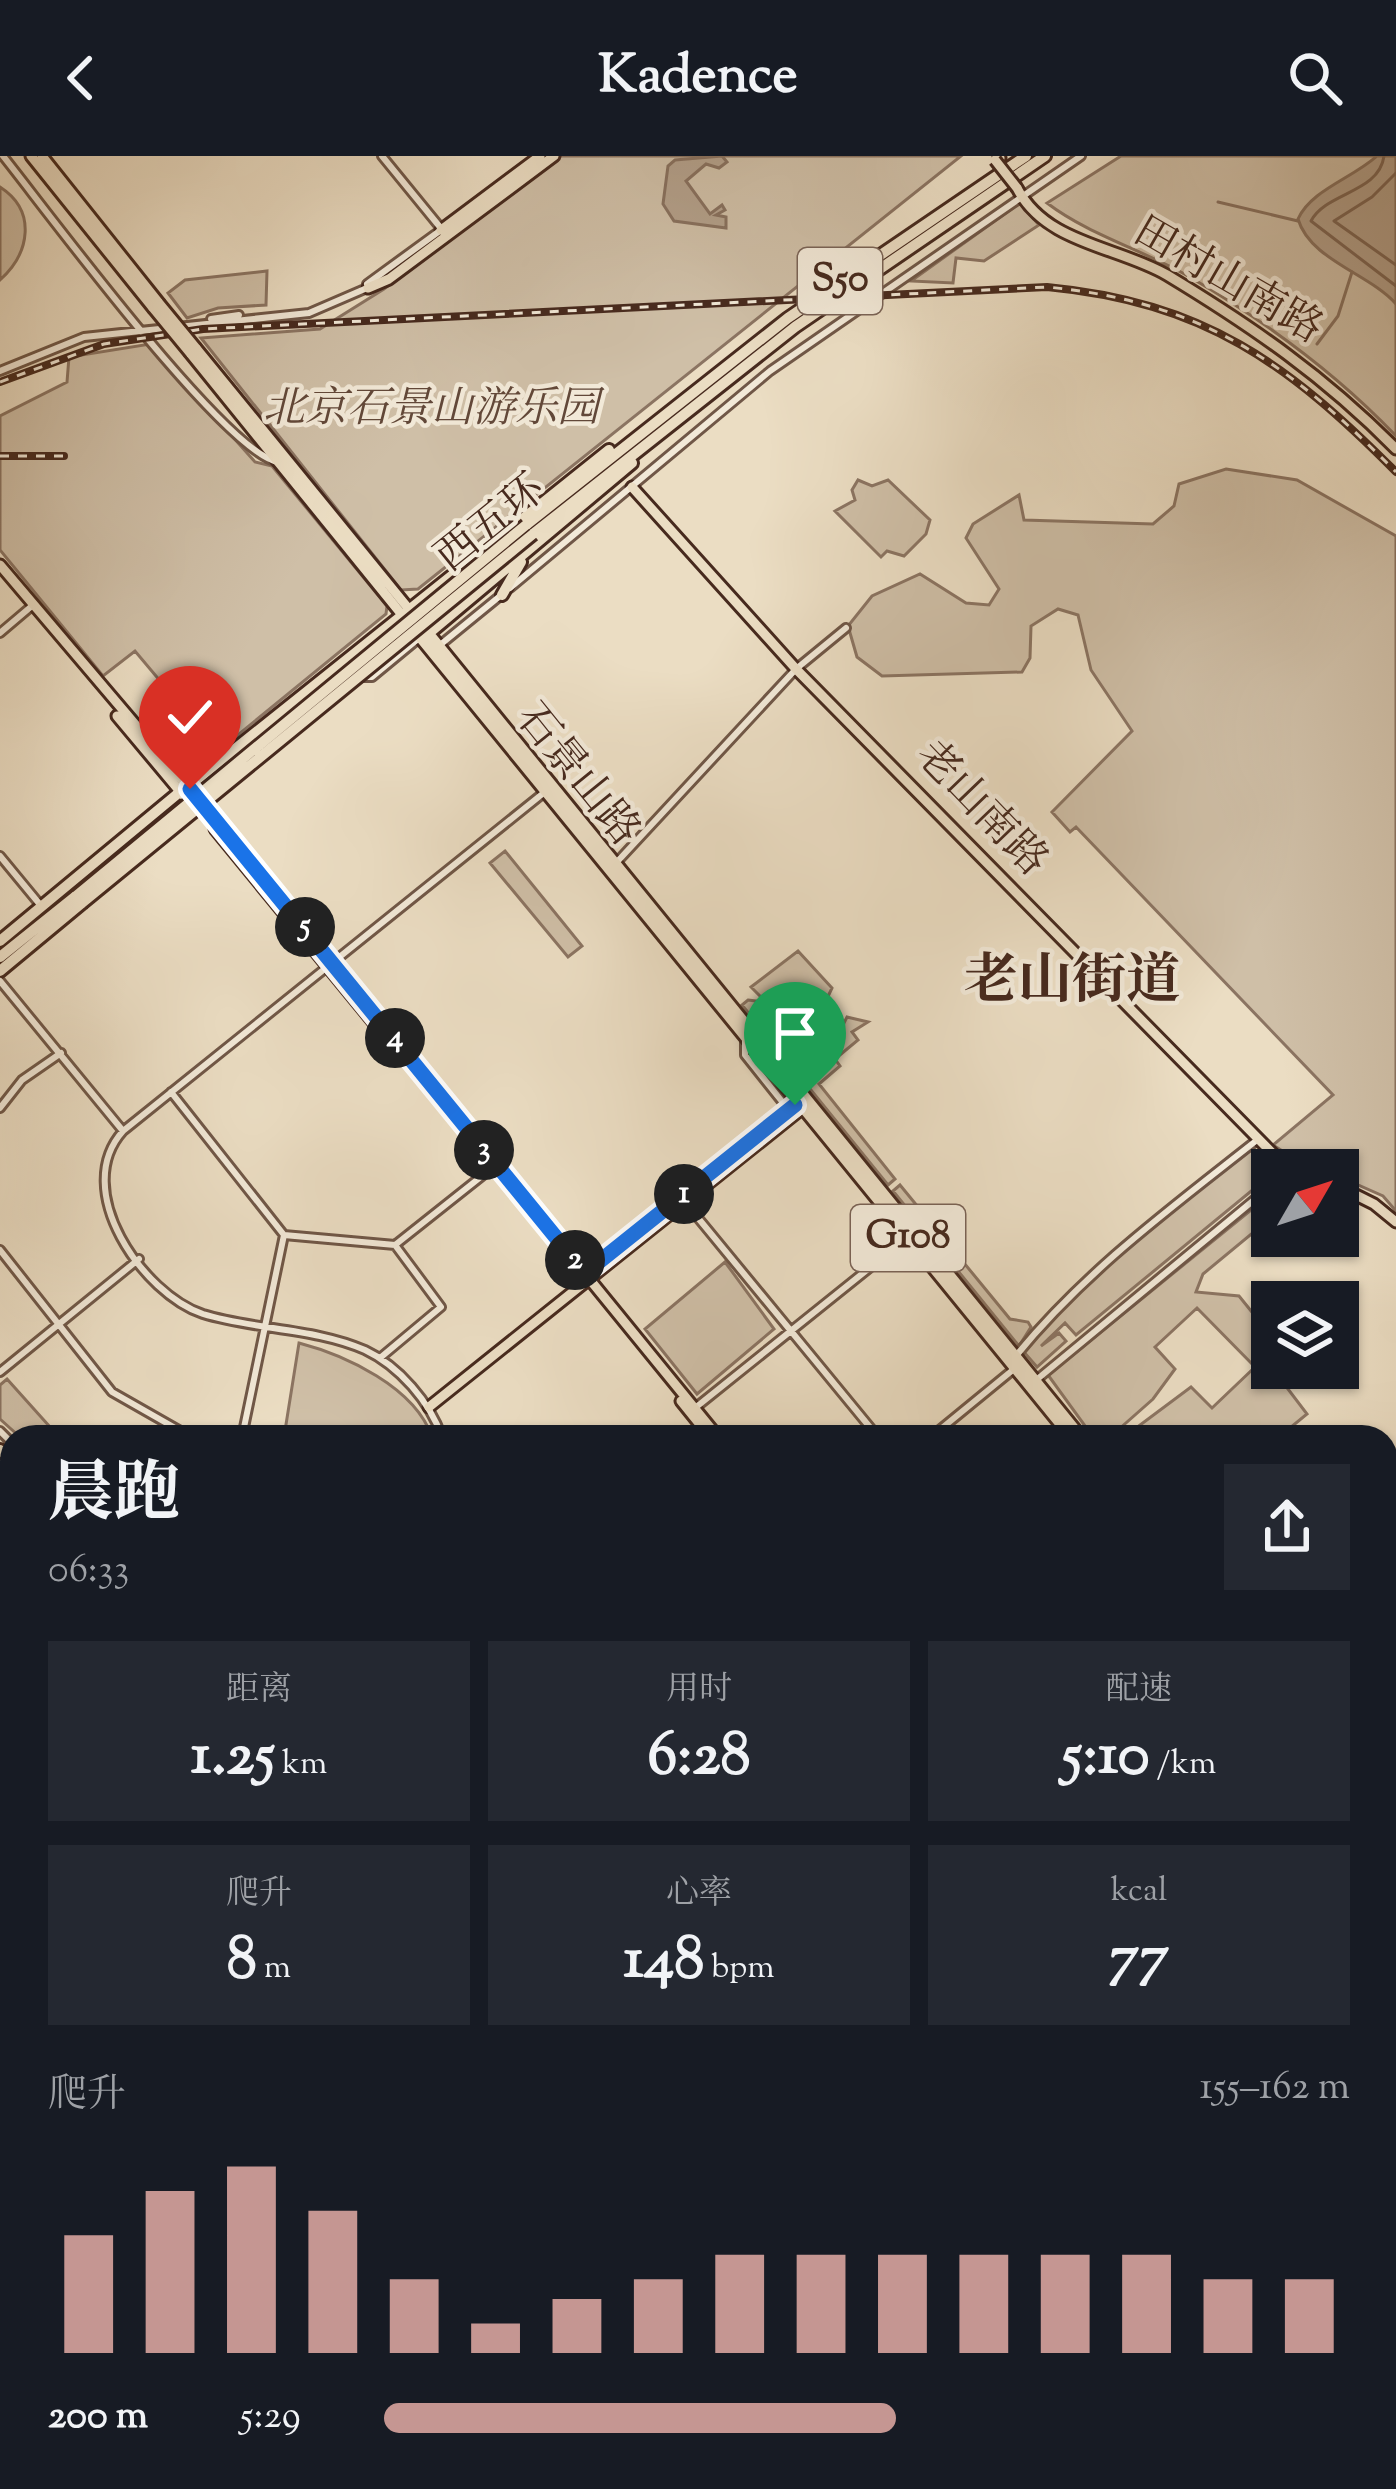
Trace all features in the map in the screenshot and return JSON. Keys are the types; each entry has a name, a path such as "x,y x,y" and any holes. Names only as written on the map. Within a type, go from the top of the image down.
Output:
{"highway":[{"name":"西五环","path":"0,971 662,415 859,267 1026,156"},
{"name":"西五环","path":"0,957 529,530 866,275 1045,156"},
{"path":"0,941 578,470 662,415"},
{"path":"424,636 526,554 682,415"},
{"path":"502,595 526,554"},
{"path":"184,789 403,612"},
{"name":"石景山路","path":"403,612 908,1238 1071,1425"},
{"name":"石景山路","path":"424,636 438,646 746,1037 1062,1425"}],"main road":[{"name":"石景山路","path":"31,156 403,612"},
{"name":"石景山路","path":"42,156 156,305"},
{"path":"368,287 547,156"},
{"name":"田村山南路","path":"996,158 1055,221 1164,267 1313,362 1396,446"},
{"name":"石景山路","path":"193,351 403,612"},
{"name":"老山南路","path":"632,487 796,669 1267,1149"},
{"path":"0,568 704,1425"},
{"path":"330,964 706,1425"},
{"path":"427,1405 801,1104"},
{"path":"1359,1196 1396,1222"}],"street":[{"path":"3,156 142,328 246,446 278,462"},
{"path":"201,323 328,303 369,283 444,233 382,156"},
{"path":"438,646 770,371 1022,190 1081,156"},
{"path":"0,371 84,337 309,313 368,287"},
{"path":"0,633 31,607"},
{"path":"612,867 796,669 846,628"},
{"path":"327,676 372,677 424,636"},
{"path":"436,1425 427,1405 380,1358 353,1346 183,1304 113,1225 100,1184 106,1156 123,1131 546,791"},
{"path":"0,856 42,907"},
{"path":"0,981 123,1131"},
{"path":"0,1108 22,1080 61,1053"},
{"path":"171,1092 284,1235 394,1245 492,1168"},
{"path":"945,1425 1015,1363 1061,1300 1103,1261 1257,1140"},
{"path":"682,1199 868,1425"},
{"path":"1035,1381 1251,1202"},
{"path":"244,1425 284,1235"},
{"path":"695,1408 908,1238"},
{"path":"380,1358 441,1307 394,1245"},
{"path":"0,1250 112,1392 169,1425"},
{"path":"0,1372 139,1258"}],"green space":[{"name":"北京石景山游乐园","path":"558,156 961,156 418,589 401,590 201,338 320,329 384,289"},
{"path":"1121,156 1396,156 1396,436 1324,369 1244,311 1188,276 1047,203"},
{"path":"0,187 20,208 25,232 18,257 0,280"},
{"path":"1020,203 1039,225 984,261 956,258 953,283 911,281"},
{"path":"267,271 266,305 218,308 187,318 168,293 185,280"},
{"path":"150,344 255,462 272,466 387,606 386,614 190,774 168,756 191,738 185,730 190,725 178,711 182,707 135,651 103,676 0,550 0,416 67,382 69,357"},
{"path":"1226,469 1297,480 1396,536 1396,1211 1383,1196 1359,1185 1359,1149 1279,1149 1273,1145 1333,1095 1076,827 1070,832 1052,812 1132,731 1091,670 1078,615 1058,609 1031,626 1030,658 1022,672 882,676 857,657 848,626 872,596 920,574 966,603 989,605 999,589 966,538 973,524 1019,495 1024,520 1153,524 1174,506 1179,484"},
{"path":"858,480 872,486 888,480 930,520 926,534 904,556 887,551 881,557 835,511 855,500 852,490"},
{"path":"505,851 582,946 568,957 490,863"},
{"path":"798,951 832,988 824,1005 761,997 751,987"},
{"path":"748,1000 827,1010 824,1026 839,1033 847,1017 868,1022 852,1032 858,1040 835,1059 840,1066 819,1084 895,1179 888,1185 742,1005"},
{"path":"1251,1151 1251,1191 1076,1335 1065,1323 1041,1346 1059,1333 1066,1341 1037,1367 1023,1351 1063,1301"},
{"path":"900,1185 1010,1319 1028,1322 1031,1327 1019,1346 893,1191"},
{"path":"1251,1210 1251,1234 1203,1274 1196,1292 1239,1296 1251,1311 1251,1363 1197,1308 1155,1347 1175,1369 1153,1399 1124,1425 1084,1425 1048,1375"},
{"path":"725,1262 774,1329 697,1394 645,1329"},
{"path":"299,1343 357,1365 395,1388 426,1425 286,1425"},
{"path":"1251,1371 1251,1389 1288,1389 1307,1414 1294,1425 1140,1425 1191,1387 1212,1408"},
{"path":"7,1379 48,1425 7,1425 0,1419 0,1385"}],"water":[{"path":"722,156 727,162 719,168 706,164 686,181 710,214 722,205 725,210 716,215 726,217 726,228 674,221 663,204 668,166 675,160"},
{"path":"1377,156 1396,156 1396,304 1327,256 1298,219 1322,192"}],"waterway":[{"path":"1218,202 1298,221"},
{"path":"1317,344 1338,316 1352,272"}],"railway":[{"path":"0,382 104,344 203,329 1047,287 1153,307 1240,344 1318,399 1396,472"},
{"path":"0,456 64,456"}],"district":[{"name":"老山街道","path":"1072,984"}],"route":[{"path":"190,789 585,1273 795,1105"}]}
